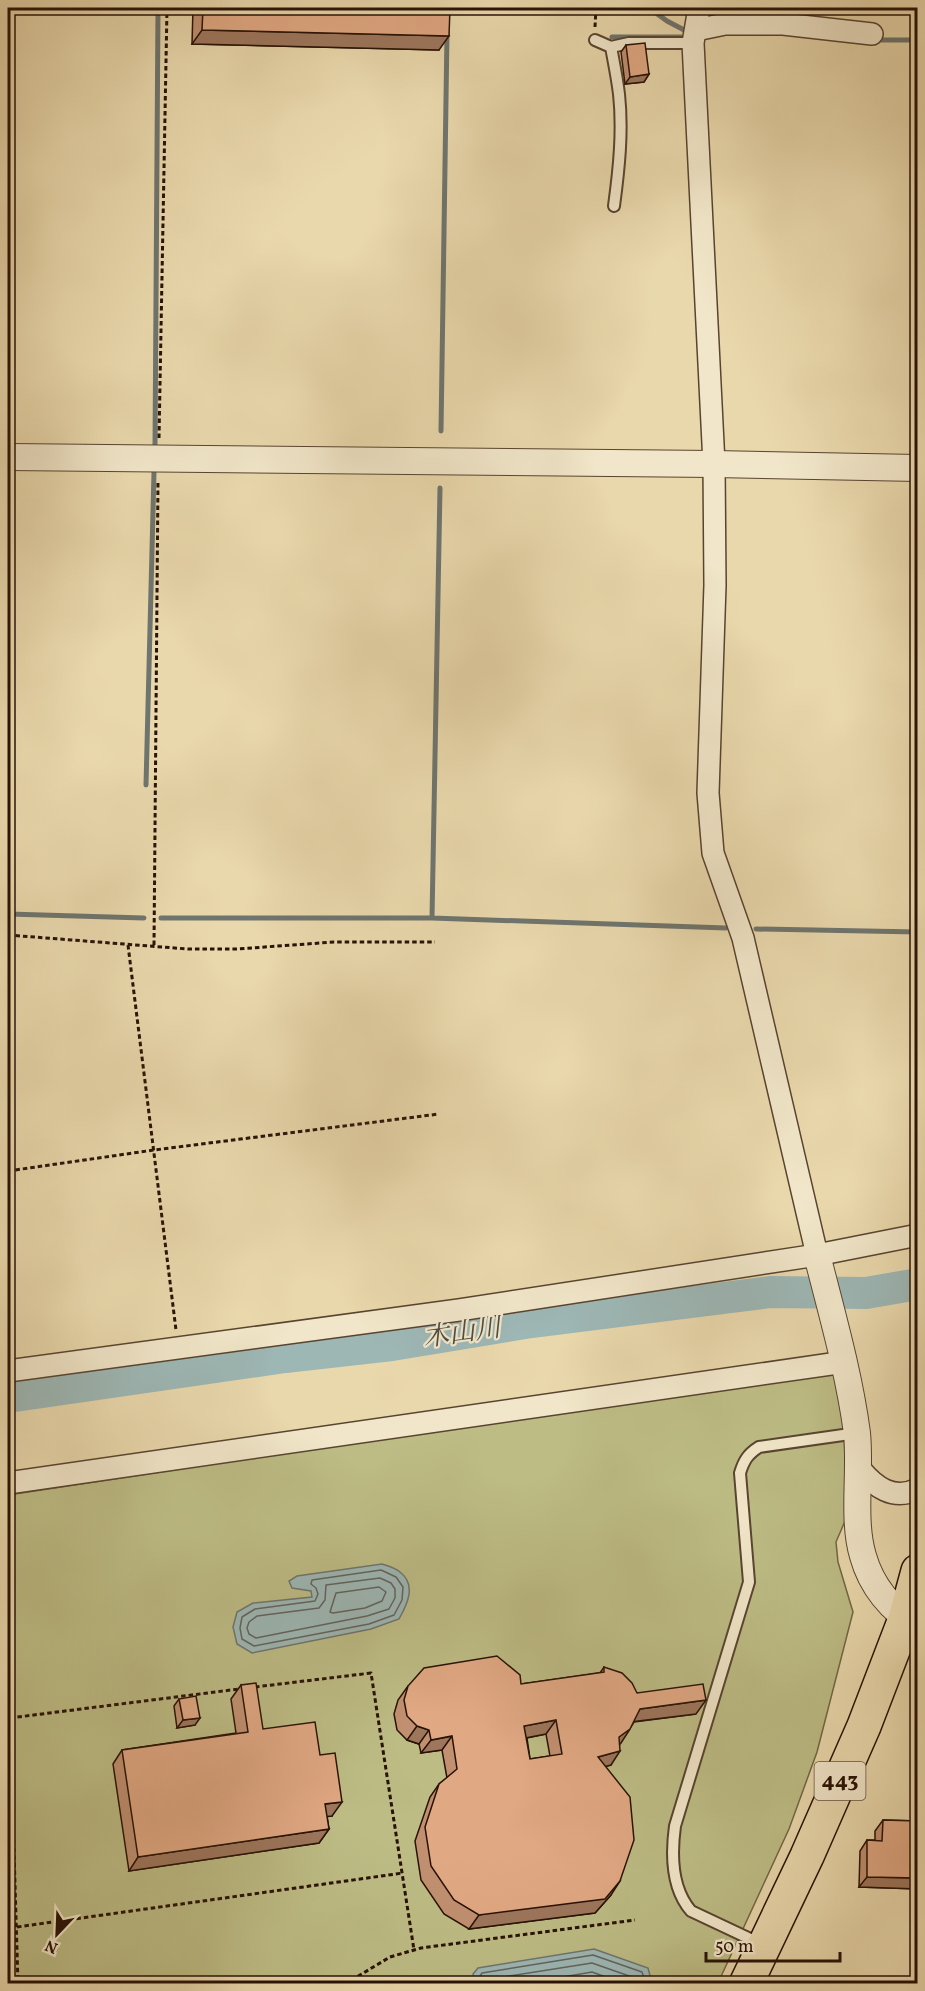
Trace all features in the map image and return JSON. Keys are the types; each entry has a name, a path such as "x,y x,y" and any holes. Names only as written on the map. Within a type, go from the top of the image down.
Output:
{"highway":[{"name":"443","path":"746,1983 812,1845 911,1622 918,1571"}],"street":[{"path":"699,8 694,37 714,464 715,585 708,793 713,853 742,938 843,1356 857,1433 860,1469 858,1524 862,1556 879,1593 911,1622"},
{"path":"694,37 724,24 783,24 872,34"},
{"path":"8,457 918,468"},
{"path":"8,1371 471,1308 818,1256 918,1235"},
{"path":"8,1483 843,1356"},
{"path":"860,1469 872,1483 886,1492 904,1494 918,1489"}],"lane":[{"path":"595,40 611,47 629,43 694,37"},
{"path":"611,47 619,95 620,128 619,165 614,206"},
{"path":"764,1945 691,1911 682,1901 674,1862 675,1826 749,1582 740,1473 743,1461 759,1447 857,1433"},
{"path":"915,1983 918,1971"}],"path":[{"path":"154,945 167,8"},
{"path":"595,40 596,8"},
{"path":"8,935 188,949 237,949 334,942 435,942"},
{"path":"128,945 178,1347"},
{"path":"8,1171 439,1114"},
{"path":"10,1718 371,1673 414,1950"},
{"path":"8,1698 18,1983"},
{"path":"17,1927 403,1873"},
{"path":"345,1983 390,1957 414,1950 635,1920"}],"shaded area":[{"path":"836,1370 843,1412 845,1521 836,1542 838,1562 853,1612 817,1752 789,1829 718,1983 8,1984 8,1495"}],"water":[{"path":"382,1564 398,1571 408,1583 409,1595 399,1619 371,1629 252,1653 237,1644 233,1627 237,1612 253,1603 312,1597 311,1591 292,1588 289,1581 297,1576"},
{"path":"594,1949 648,1968 652,1983 475,1983 473,1974 478,1968"}],"building":[{"path":"203,8 450,8 449,36 202,30"},
{"path":"645,43 649,74 630,77 626,45"},
{"path":"497,1656 520,1675 521,1684 604,1672 604,1667 622,1673 632,1683 637,1693 703,1684 706,1700 640,1709 630,1729 619,1737 620,1751 598,1757 630,1797 634,1840 620,1881 605,1899 479,1915 454,1900 431,1866 425,1827 439,1784 457,1769 452,1736 431,1740 429,1730 417,1726 407,1716 404,1700 408,1686 424,1668","holes":["556,1720 562,1754 530,1759 524,1726"]},
{"path":"256,1683 263,1729 315,1722 320,1755 335,1753 342,1802 325,1804 329,1829 138,1857 122,1750 248,1732 241,1685"},
{"path":"196,1696 200,1718 183,1720 179,1699"},
{"path":"883,1820 918,1821 918,1878 867,1877 867,1840 882,1841"}],"waterway":[{"path":"155,448 158,8"},
{"path":"649,8 686,31"},
{"path":"441,431 447,33"},
{"path":"612,37 681,37"},
{"path":"874,40 918,40"},
{"path":"146,785 154,472"},
{"path":"432,918 440,488"},
{"path":"8,914 144,918"},
{"path":"161,918 432,918 726,928"},
{"path":"756,929 918,932"},
{"name":"木山川","path":"8,1397 285,1357 392,1345 525,1323 770,1292 866,1293 918,1284"}]}
